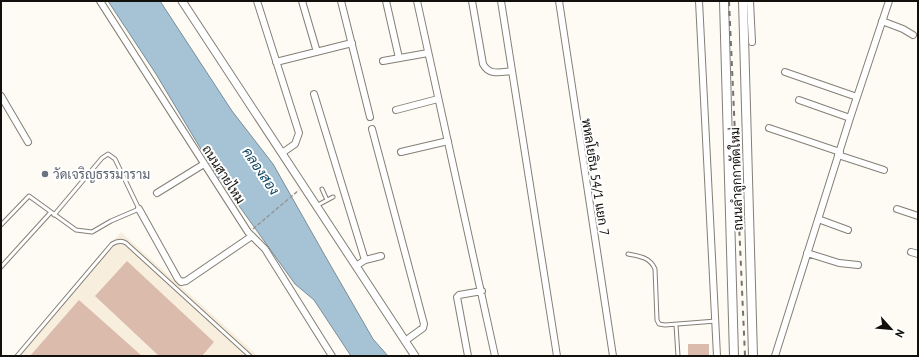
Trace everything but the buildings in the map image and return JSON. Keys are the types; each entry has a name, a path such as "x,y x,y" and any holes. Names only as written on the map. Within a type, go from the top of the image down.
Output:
{"main road":[{"name":"ถนนลำลูกกาตัดใหม่","path":"724,1 734,356"},
{"name":"ถนนลำลูกกาตัดใหม่","path":"743,1 753,356"}],"street":[{"name":"ถนนสายไหม","path":"100,1 248,232 265,249 332,356"},
{"path":"182,1 415,356"},
{"path":"257,1 299,133 295,144 282,153"},
{"path":"302,1 316,52"},
{"path":"341,1 370,117"},
{"path":"386,1 399,58"},
{"path":"417,1 482,291 495,356"},
{"path":"472,1 483,64 486,70 491,72 512,71"},
{"path":"502,1 557,356"},
{"name":"พหลโยธิน 54/1 แยก 7","path":"559,1 612,356"},
{"path":"699,1 717,356"},
{"path":"750,1 752,42"},
{"path":"775,356 850,118 889,1"},
{"path":"882,21 913,35"},
{"path":"276,62 352,43"},
{"path":"383,61 428,53"},
{"path":"785,72 857,97"},
{"path":"314,94 365,260"},
{"path":"1,96 28,142"},
{"path":"396,110 438,100"},
{"path":"799,100 850,118"},
{"path":"769,128 884,170"},
{"path":"372,129 424,324 423,328 405,341"},
{"path":"400,152 448,141"},
{"path":"157,193 204,164"},
{"path":"140,209 181,282 186,281 252,236"},
{"path":"897,209 918,216"},
{"path":"818,219 848,230"},
{"path":"911,252 918,254"},
{"path":"807,253 839,263 858,265"},
{"path":"356,266 365,260 381,256"},
{"path":"468,356 457,297 459,295 482,291"}],"lane":[{"path":"1,225 29,196 54,215 76,230 92,232 111,221 140,209 115,159 108,154 102,158 54,215"},
{"path":"322,189 327,200"},
{"path":"316,206 333,197"},
{"path":"1,267 51,212"},
{"path":"17,356 112,244 122,241 250,356"},
{"path":"628,254 646,258 655,269 657,320 659,324 676,325 716,321"},
{"path":"676,325 678,356"}],"path":[{"path":"252,229 298,191"}],"shaded area":[{"path":"121,232 258,356 14,356"}],"water":[{"name":"คลองสอง","path":"108,1 160,1 232,111 273,164 373,339 388,356 351,356 314,300 295,284 214,171 156,74"}],"railway":[{"path":"729,1 745,356"}],"place":[{"name":"วัดเจริญธรรมาราม","path":"45,174"}]}
